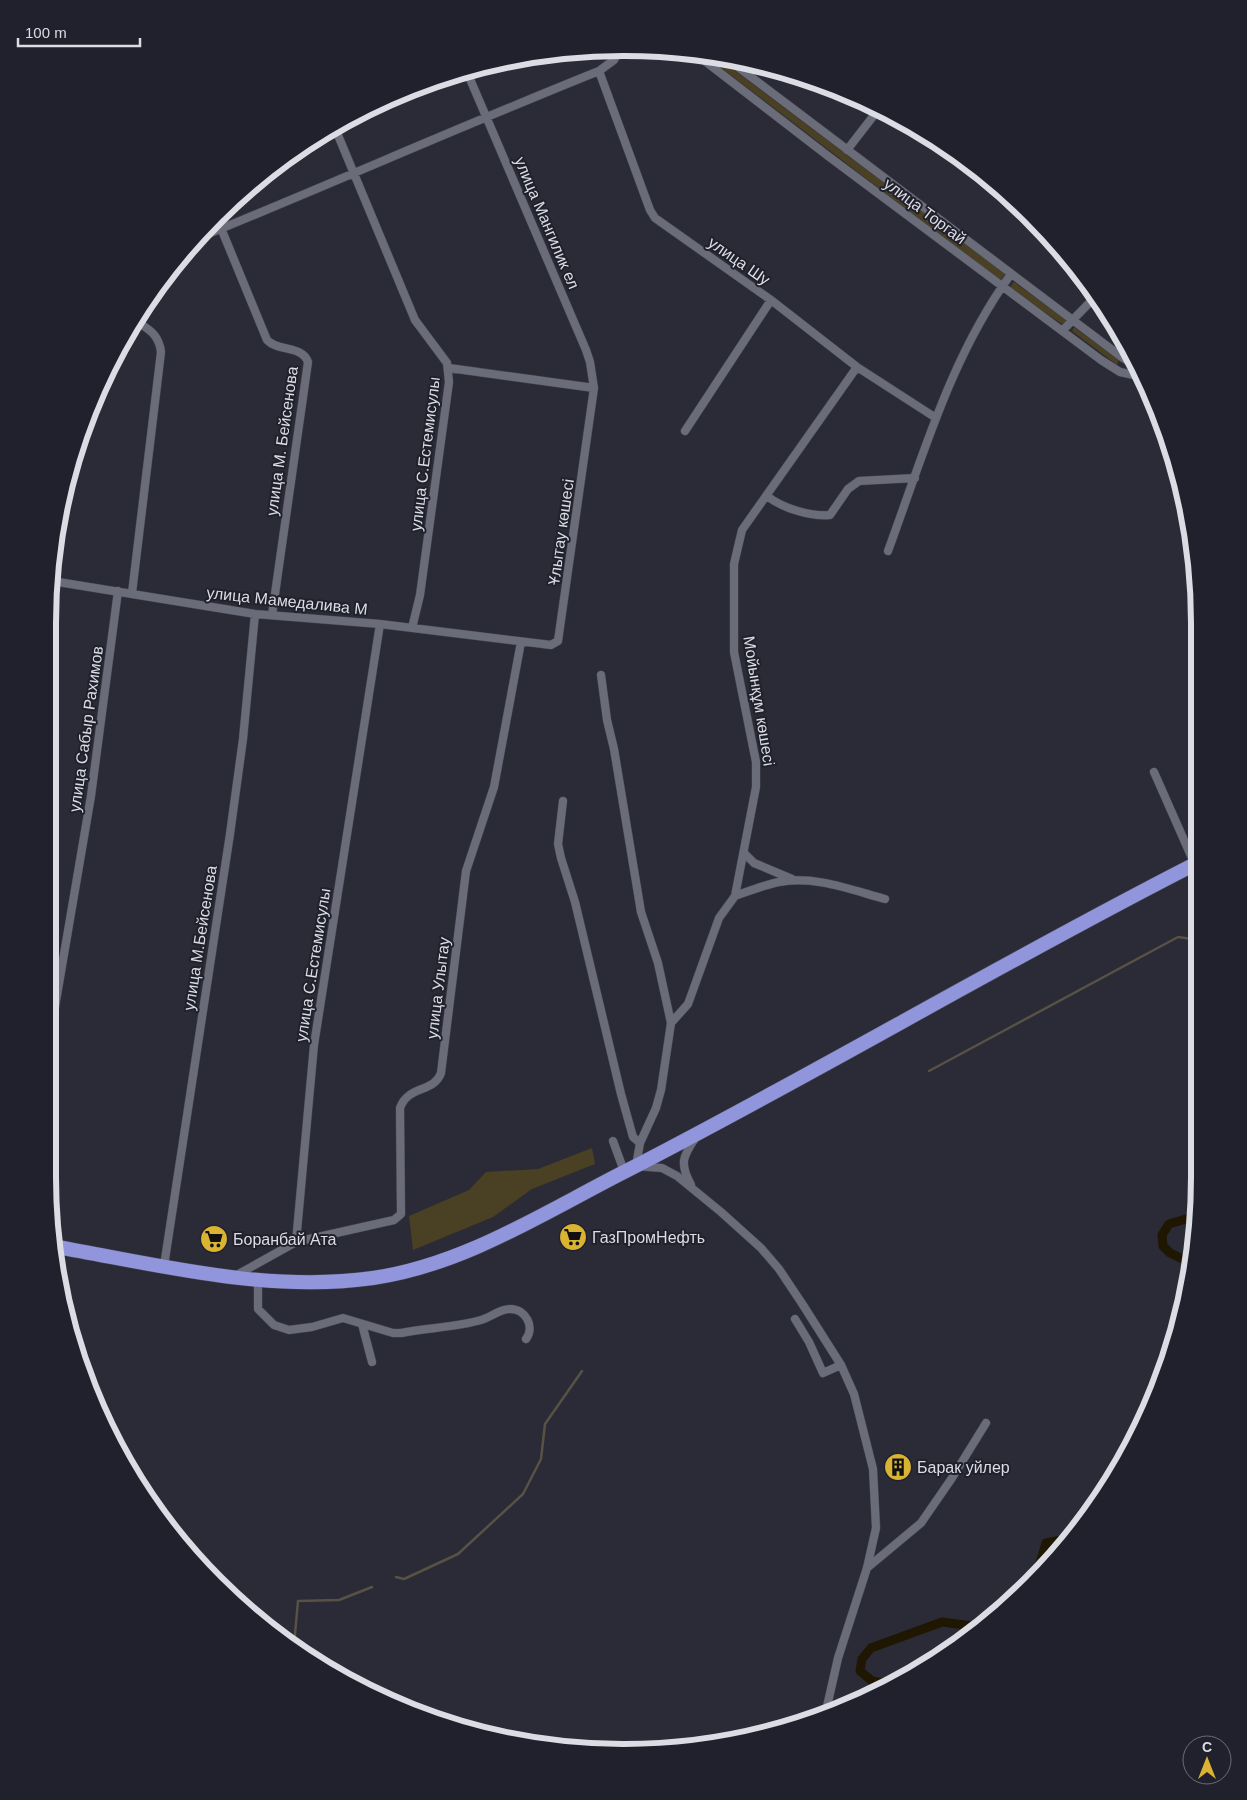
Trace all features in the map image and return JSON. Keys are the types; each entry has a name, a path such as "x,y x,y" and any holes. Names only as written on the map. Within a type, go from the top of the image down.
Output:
{"highway":[{"path":"61,1248 234,1277 295,1282 349,1281 390,1275 432,1264 484,1244 699,1133 1191,866"}],"street":[{"path":"212,233 355,174 486,116 599,72 616,56"},
{"name":"улица Торгай","path":"707,62 1002,287 1111,367 1132,374"},
{"name":"улица Торгай","path":"740,68 1011,274 1123,355"},
{"name":"улица Шу","path":"599,72 650,210 655,218 771,300 857,367 936,418"},
{"name":"улица Мангилик ел","path":"470,78 586,350 594,388"},
{"path":"847,150 874,115"},
{"name":"улица С.Естемисулы","path":"337,134 415,320 449,368 449,382 420,595 412,628"},
{"name":"улица М. Бейсенова","path":"220,224 267,340 276,346 300,352 308,362 272,615"},
{"path":"888,551 936,418 978,325 1011,274"},
{"path":"685,431 771,300"},
{"path":"1062,331 1091,302"},
{"path":"132,593 161,352 154,332 142,324"},
{"name":"Мойынқұм көшесі","path":"671,1023 688,1004 719,918 735,896 757,776 734,652 735,551 742,530 857,367"},
{"path":"449,368 594,388"},
{"name":"Ұлытау көшесі","path":"521,642 551,645 558,641 560,636 594,388"},
{"path":"767,496 795,509 823,516 830,515 848,490 859,481 915,478"},
{"name":"улица Мамедалива М","path":"57,582 255,614 380,624 521,642"},
{"name":"улица Сабыр Рахимов","path":"56,1001 89,805 118,591"},
{"name":"улица М.Бейсенова","path":"164,1266 243,739 255,614"},
{"name":"улица С.Естемисулы","path":"296,1242 314,1045 380,624"},
{"name":"улица Улытау","path":"296,1242 394,1220 400,1214 400,1108 405,1096 432,1084 441,1073 466,871 494,787 521,642"},
{"path":"601,675 607,720 614,749 641,912 658,963 671,1023 661,1090 656,1108 630,1168"},
{"path":"1154,772 1191,850"},
{"path":"563,801 558,844 575,902 621,1094 634,1137 640,1143"},
{"path":"744,853 754,864 795,880 833,885 885,899"},
{"path":"735,896 780,882 795,880"},
{"path":"693,1189 686,1176 683,1161 685,1153 699,1133"},
{"path":"613,1142 630,1168"},
{"path":"630,1168 662,1168 693,1189 748,1236 779,1269 841,1365 854,1394 874,1469 876,1518 867,1568 838,1658 827,1706"},
{"path":"234,1277 296,1242"},
{"path":"258,1280 258,1309 261,1318 289,1330 312,1327 343,1318 393,1333 401,1333 480,1320 504,1310 513,1309 520,1312 529,1322 530,1330 526,1339"},
{"path":"794,1319 809,1342 823,1373 841,1365"},
{"path":"362,1324 363,1337 372,1362"},
{"path":"867,1568 921,1523 986,1423"}],"shaded area":[{"path":"717,64 729,66 1005,274 1000,281"},
{"path":"1014,282 1067,320 1062,324 1009,288"},
{"path":"1074,327 1119,359 1117,365 1072,331"},
{"path":"592,1148 595,1164 532,1189 493,1217 413,1250 409,1216 469,1190 486,1172 538,1169"}],"waterway":[{"path":"929,1071 1178,937 1191,939"},
{"path":"1185,1260 1170,1253 1163,1246 1162,1235 1169,1224 1190,1218"},
{"path":"396,1577 404,1579 458,1554 523,1494 541,1459 545,1424 582,1371"},
{"path":"1041,1561 1046,1543 1059,1540"},
{"path":"295,1639 298,1601 339,1600 372,1587"},
{"path":"879,1682 872,1681 860,1671 862,1659 871,1648 942,1622 970,1626"}],"place":[{"name":"ГазПромНефть","path":"573,1237"},
{"name":"Боранбай Ата","path":"214,1239"},
{"name":"Барак уйлер","path":"898,1467"}]}
